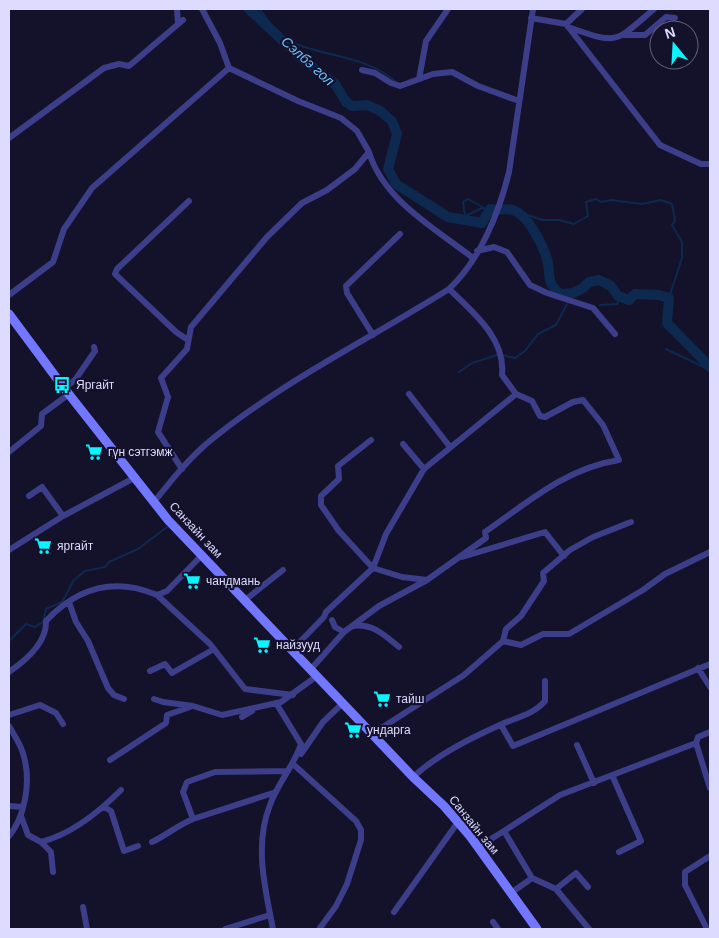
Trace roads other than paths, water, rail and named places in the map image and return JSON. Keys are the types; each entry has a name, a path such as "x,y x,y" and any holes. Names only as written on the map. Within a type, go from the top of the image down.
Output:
{"main road":[{"name":"Санзайн зам","path":"9,314 66,391 171,523 413,777 444,806 478,847 538,929"}],"street":[{"path":"9,138 104,68 119,64 129,66 181,22 177,9"},
{"path":"202,9 220,43 229,68 298,101 341,118 357,130 380,178 413,212 473,258"},
{"path":"419,79 426,41 448,9"},
{"path":"154,502 182,469 205,446 284,389 449,289 465,271 493,219 504,193 509,172 531,18 534,9"},
{"path":"567,25 582,9"},
{"path":"531,18 567,25 601,39 620,38 654,9"},
{"path":"624,35 645,35 666,17 675,18"},
{"path":"567,25 660,145 702,164 710,164"},
{"path":"9,295 53,262 64,228 92,188 229,68"},
{"path":"362,70 375,73 391,84 400,86 442,72 452,72 478,86 519,101"},
{"path":"182,469 158,432 168,397 161,378 187,348 191,328 267,238 302,203 327,190 355,169 369,152"},
{"path":"188,340 176,332 115,274 117,269 189,202"},
{"path":"373,335 347,294 346,286 400,234"},
{"path":"477,251 494,247 507,252 530,285 547,293 593,308 615,334"},
{"path":"154,699 193,706 222,715 260,708 293,695 314,672 346,629 379,606 427,580 458,558 486,538 485,532 547,486 576,472 619,460 603,425 583,400 572,402 545,417 540,416 532,401 516,394 502,375 504,361 494,339 475,314 449,289"},
{"path":"9,452 41,426 42,414 75,380 95,352 94,347"},
{"path":"409,394 450,447"},
{"path":"292,650 324,617 326,612 373,568 386,534 424,469 516,394"},
{"path":"371,440 338,466 339,479 321,496 320,505 339,531 373,568 402,577 427,580"},
{"path":"403,444 424,469"},
{"path":"9,550 63,516 134,478"},
{"path":"29,496 42,487 63,516"},
{"path":"372,734 464,675 503,641 506,629 521,616 544,581 543,573 564,556 593,537 631,522"},
{"path":"458,558 545,532 564,556"},
{"path":"503,641 521,644 543,634 569,634 643,590 665,574 710,552"},
{"path":"158,595 167,591 202,555"},
{"path":"245,600 283,570"},
{"path":"9,672 38,645 46,632 46,622 69,602 71,598 114,584 142,588 158,595 214,650 245,689 293,695"},
{"path":"69,602 76,622 88,641 108,688 114,695 124,698"},
{"path":"332,620 335,627 346,629 362,625 375,628 399,647"},
{"path":"150,671 165,664 172,673 214,650"},
{"path":"501,725 512,746 710,664"},
{"path":"698,668 710,687"},
{"path":"413,777 430,761 501,725 537,710 545,701 545,682"},
{"path":"276,703 302,744 295,761"},
{"path":"273,929 260,843 269,805 288,771 323,722 343,703"},
{"path":"9,715 40,705 56,713 64,724"},
{"path":"110,760 166,723 167,715 193,706"},
{"path":"242,717 260,708"},
{"path":"9,726 25,758 26,790 21,816 9,836"},
{"path":"710,732 698,737 696,743 710,788"},
{"path":"478,847 560,795 696,743"},
{"path":"578,745 594,782"},
{"path":"295,761 356,821 361,830 361,840 346,884 336,906 320,928"},
{"path":"193,819 183,792 187,782 215,772 288,771"},
{"path":"612,775 640,841 619,852"},
{"path":"41,842 77,826 104,807 121,790"},
{"path":"152,842 169,834 177,825 276,792"},
{"path":"9,806 23,807"},
{"path":"104,807 111,811 124,851 138,846"},
{"path":"21,816 28,835 41,842 51,852 53,872"},
{"path":"394,912 458,822"},
{"path":"504,831 532,878 556,889 589,929"},
{"path":"707,929 685,884 685,872 710,856"},
{"path":"556,889 576,873 588,887"},
{"path":"511,893 532,878"},
{"path":"83,907 87,929"},
{"path":"225,929 270,916"},
{"path":"493,922 498,929"}],"waterway":[{"name":"Сэлбэ гол","path":"249,9 302,59 335,84 346,102 352,106 367,105 379,110 392,121 397,134 388,169 396,184 448,217 482,223 490,209 511,209 519,213 529,223 537,237 548,262 550,281 560,294 573,293 583,288 589,282 599,280 611,286 618,296 629,300 635,294 659,295 669,298 667,323 710,367"},
{"path":"259,9 284,39 298,45 370,66 396,82"},
{"path":"465,216 463,202 468,199 486,209"},
{"path":"513,210 542,220 559,220 574,224 588,216 586,202 596,199 601,202 611,200 642,204 661,200 672,204 675,221 672,225 682,242 682,258 669,298"},
{"path":"459,219 482,208 490,209"},
{"name":"Сэлбэ гол","path":"569,298 573,293"},
{"path":"600,305 617,304 620,297"},
{"path":"502,355 515,358 525,351 538,334 556,325 568,302"},
{"path":"666,349 710,370"},
{"path":"459,372 472,363 497,355"},
{"path":"9,641 26,624 35,627 43,622 46,609 62,602 74,580 85,571 105,567 109,562 138,549 167,527"}],"place":[{"name":"Яргайт","path":"62,385"},
{"name":"гүн сэтгэмж","path":"94,452"},
{"name":"яргайт","path":"43,546"},
{"name":"чандмань","path":"192,581"},
{"name":"найзууд","path":"262,645"},
{"name":"тайш","path":"382,699"},
{"name":"ундарга","path":"353,730"}]}
